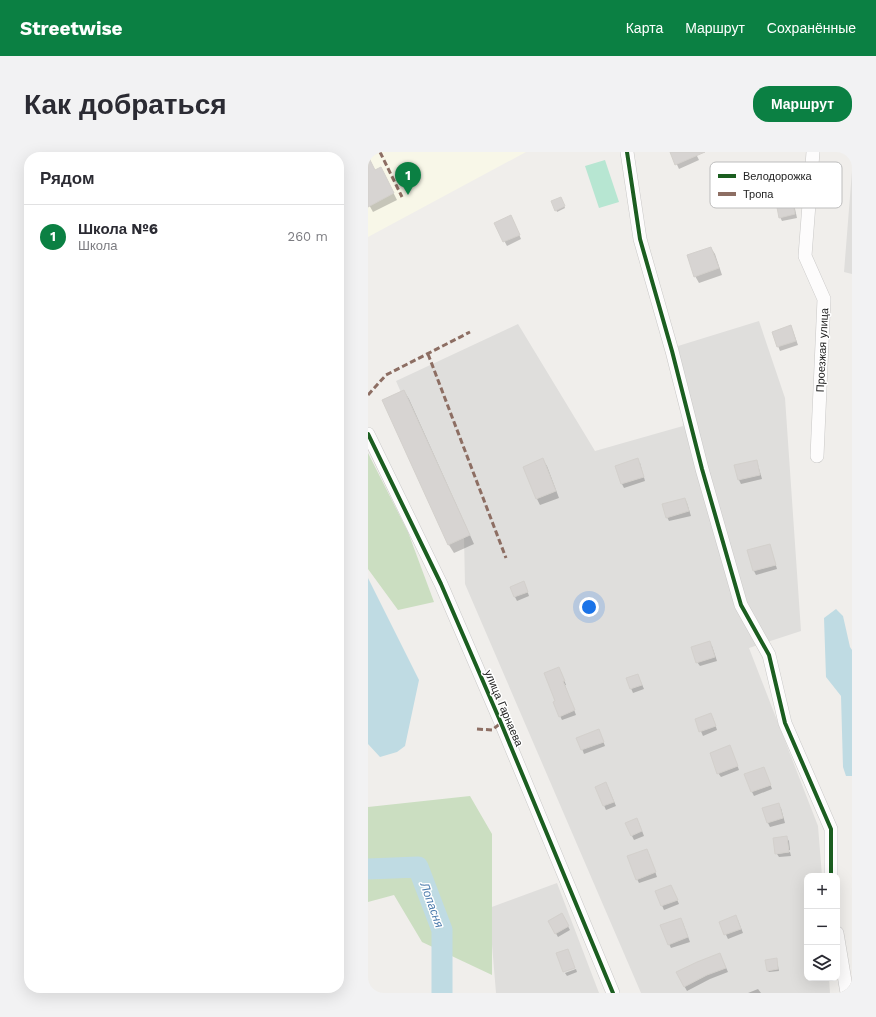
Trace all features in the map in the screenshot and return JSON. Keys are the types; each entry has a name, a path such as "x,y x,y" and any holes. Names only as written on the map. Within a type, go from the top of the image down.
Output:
{"street":[{"path":"627,152 640,239 672,351 702,468 741,605 769,655 785,723 831,829 831,873"},
{"name":"Проезжая улица","path":"812,162 813,152"},
{"name":"Проезжая улица","path":"809,208 805,256 824,299 816,456"},
{"name":"улица Гарнаева","path":"368,434 441,584 614,993"},
{"path":"839,945 847,993"}],"shaded area":[{"path":"368,152 526,152 368,237"},
{"path":"852,171 852,274 844,272"},
{"path":"759,321 785,398 801,631 749,648 818,826 822,873 804,873 804,981 829,981 830,993 641,993 465,584 464,537 396,381 518,324 595,451 683,426 678,346"},
{"path":"557,883 599,993 496,993 489,908"}],"green space":[{"path":"605,160 619,202 599,208 585,166"},
{"path":"368,453 408,532 434,602 398,610 368,569"},
{"path":"470,796 492,834 492,975 422,942 394,895 368,902 368,807"}],"water":[{"path":"368,578 419,680 405,746 397,752 380,757 368,744"},
{"path":"836,609 843,616 852,650 852,776 846,776 843,767 841,696 826,677 824,618"}],"building":[{"path":"670,152 705,152 675,165"},
{"path":"368,156 375,170 381,167 394,193 368,207"},
{"path":"561,197 565,206 555,211 551,201"},
{"path":"777,208 794,208 795,214 779,218"},
{"path":"511,215 520,235 503,242 494,223"},
{"path":"711,247 719,268 694,277 687,255"},
{"path":"791,325 796,341 777,347 772,332"},
{"path":"404,390 470,535 448,545 382,400"},
{"path":"543,458 556,491 536,499 523,467"},
{"path":"638,458 644,477 621,484 615,466"},
{"path":"757,460 760,475 738,480 734,465"},
{"path":"685,498 689,511 666,518 662,504"},
{"path":"770,544 776,565 753,571 747,550"},
{"path":"524,581 528,592 514,597 510,587"},
{"path":"710,641 715,657 696,663 691,647"},
{"path":"559,667 575,710 559,717 553,702 555,701 544,673"},
{"path":"638,674 642,685 630,689 626,678"},
{"path":"711,713 716,726 699,732 695,719"},
{"path":"599,729 604,742 581,750 576,738"},
{"path":"730,745 738,766 717,774 710,753"},
{"path":"764,767 771,785 751,792 744,774"},
{"path":"606,782 614,802 603,806 595,787"},
{"path":"779,803 783,818 767,823 762,808"},
{"path":"637,818 642,831 631,836 625,823"},
{"path":"787,836 789,852 775,854 773,838"},
{"path":"647,849 656,872 636,880 627,856"},
{"path":"671,885 678,900 661,906 655,891"},
{"path":"562,913 569,926 555,934 548,921"},
{"path":"736,915 741,929 724,935 719,922"},
{"path":"681,918 688,937 668,945 660,925"},
{"path":"568,949 575,968 563,972 556,953"},
{"path":"720,953 726,968 707,975 684,987 676,972"},
{"path":"777,958 778,969 767,971 765,960"}],"waterway":[{"name":"Лопасня","path":"368,869 418,867 442,930 442,993"}],"marked path":[{"path":"380,152 402,197"},
{"path":"368,395 386,375 470,332"},
{"path":"428,354 506,558"},
{"path":"477,729 492,730 501,723"}],"cycle path":[{"path":"627,152 640,239 672,351 702,469 741,605 769,655 785,723 831,829 831,873"},
{"path":"368,434 441,584 501,723 613,993"}],"place":[{"name":"Школа №6","path":"408,195"}]}
